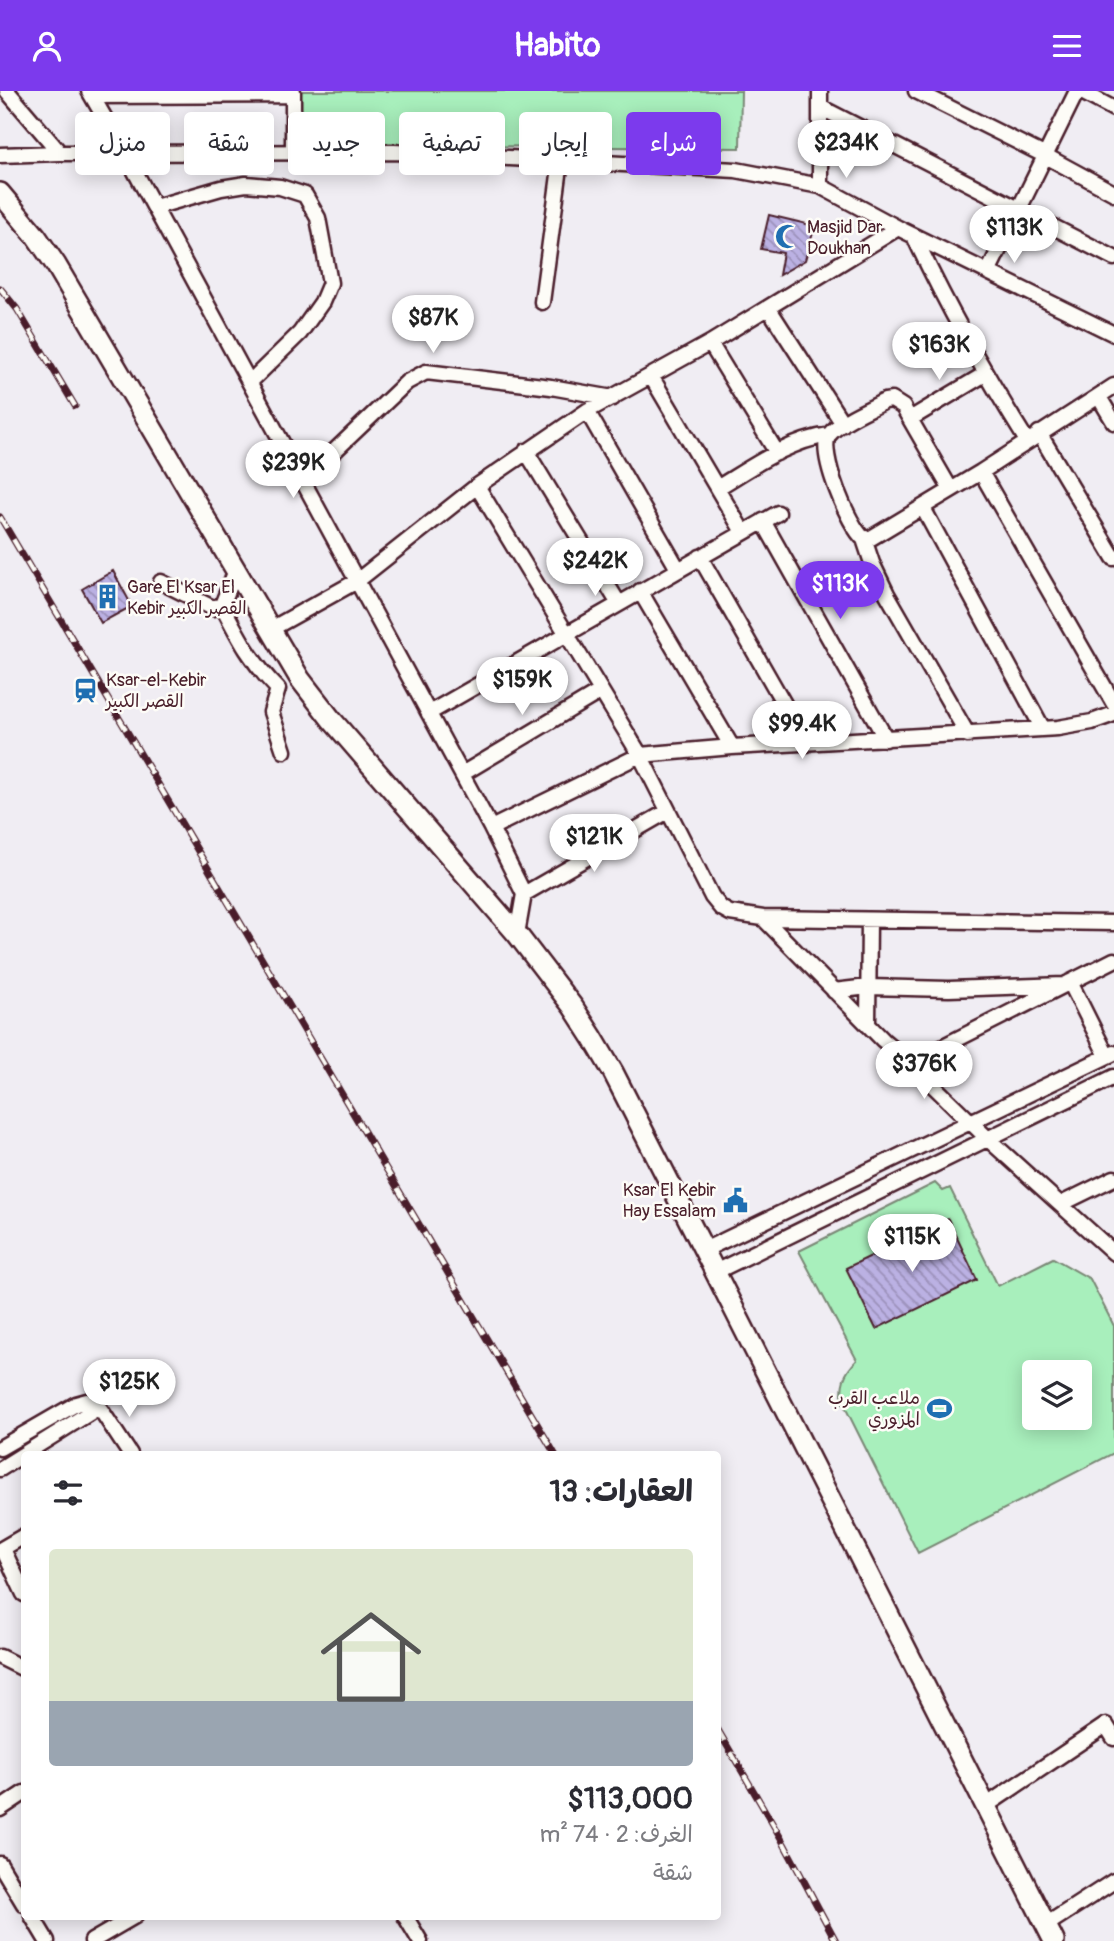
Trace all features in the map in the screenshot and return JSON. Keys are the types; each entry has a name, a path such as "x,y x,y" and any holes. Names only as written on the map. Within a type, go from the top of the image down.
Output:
{"main road":[{"path":"0,193 56,265 300,679 338,728 517,934 573,1007 593,1038 613,1072 1050,1933"}],"street":[{"path":"8,91 60,153"},
{"path":"820,91 820,185"},
{"path":"916,91 1114,193"},
{"path":"988,272 1078,91 1114,109"},
{"path":"90,94 293,93 293,112"},
{"path":"90,94 101,112"},
{"path":"820,107 1114,258"},
{"path":"385,152 519,158"},
{"path":"0,155 75,153"},
{"path":"170,153 288,153"},
{"path":"612,163 736,170 820,185 898,229 1114,334"},
{"path":"137,175 491,828 524,894 517,934"},
{"path":"542,302 559,175"},
{"path":"155,207 220,187 246,184 280,187 304,195 318,218 330,283 322,302 300,333 250,382"},
{"path":"271,629 357,581 477,487 587,411 769,309 898,229"},
{"path":"914,236 940,292 985,374 1033,437 1114,558"},
{"path":"769,309 843,424"},
{"path":"710,343 776,453"},
{"path":"303,481 407,382 426,372 538,385 613,398"},
{"path":"910,419 985,374"},
{"path":"651,376 743,532"},
{"path":"864,539 878,535 923,508 1114,387"},
{"path":"1099,397 1114,422"},
{"path":"951,490 903,407 892,400 885,401 843,424 829,435 825,443 828,464 852,523 864,539 887,594 968,735"},
{"path":"587,411 678,569"},
{"path":"717,488 776,453 812,437 829,435"},
{"path":"526,451 619,604"},
{"path":"981,472 1114,704"},
{"path":"477,487 640,755 700,877 721,908 730,913 763,918 1114,923"},
{"path":"923,508 1043,729"},
{"path":"429,713 778,513"},
{"path":"764,521 886,739"},
{"path":"700,557 807,744"},
{"path":"160,582 213,608 222,605 237,568"},
{"path":"640,591 732,747"},
{"path":"222,605 248,655 278,689"},
{"path":"284,751 271,712 278,689 300,679"},
{"path":"462,773 601,691"},
{"path":"491,828 640,755 1043,729 1092,722 1114,714"},
{"path":"524,894 668,811"},
{"path":"763,918 868,1025 1114,1254"},
{"path":"868,1025 869,920"},
{"path":"910,1063 1114,960"},
{"path":"834,991 868,987 949,989 1067,983"},
{"path":"704,1251 1111,1054 1067,983"},
{"path":"715,1272 1114,1077"},
{"path":"1061,1204 1114,1178"},
{"path":"0,1448 76,1403 87,1401 99,1407 128,1451"},
{"path":"29,1451 99,1407"},
{"path":"0,1469 21,1456"},
{"path":"21,1538 1,1550 21,1588"},
{"path":"0,1657 21,1668"},
{"path":"987,1805 1110,1720 1114,1738"},
{"path":"0,1809 21,1795"},
{"path":"0,1864 21,1899"},
{"path":"1050,1933 1114,1881"},
{"path":"34,1920 47,1941"},
{"path":"92,1941 128,1920"},
{"path":"407,1920 420,1941"}],"green space":[{"path":"301,91 741,91 740,148 721,148 721,112 626,112 626,147 612,147 612,112 519,112 519,146 505,146 505,112 399,112 399,146 385,146 385,112 301,112"},
{"name":"ملاعب القرب المزوري","path":"935,1183 943,1191 950,1188 998,1286 1053,1258 1090,1279 1114,1326 1114,1453 918,1553 843,1403 844,1379 857,1360 799,1251"}],"building":[{"name":"Masjid Dar Doukhan","path":"769,215 815,226 805,260 779,275 783,253 761,249"},
{"name":"Gare El Ksar El Kebir القصر الكبير","path":"113,571 132,606 101,623 82,589"},
{"path":"948,1219 977,1280 876,1329 846,1268"}],"railway":[{"path":"0,288 17,309 75,406"},
{"path":"0,517 553,1451"},
{"path":"721,1735 782,1840 836,1941"}],"place":[{"name":"Masjid Dar Doukhan","path":"787,237"},
{"name":"Gare El Ksar El Kebir القصر الكبير","path":"107,597"},
{"name":"Ksar-el-Kebir القصر الكبير","path":"86,690"},
{"name":"Ksar El Kebir Hay Essalam","path":"736,1200"},
{"name":"ملاعب القرب المزوري","path":"940,1408"}]}
